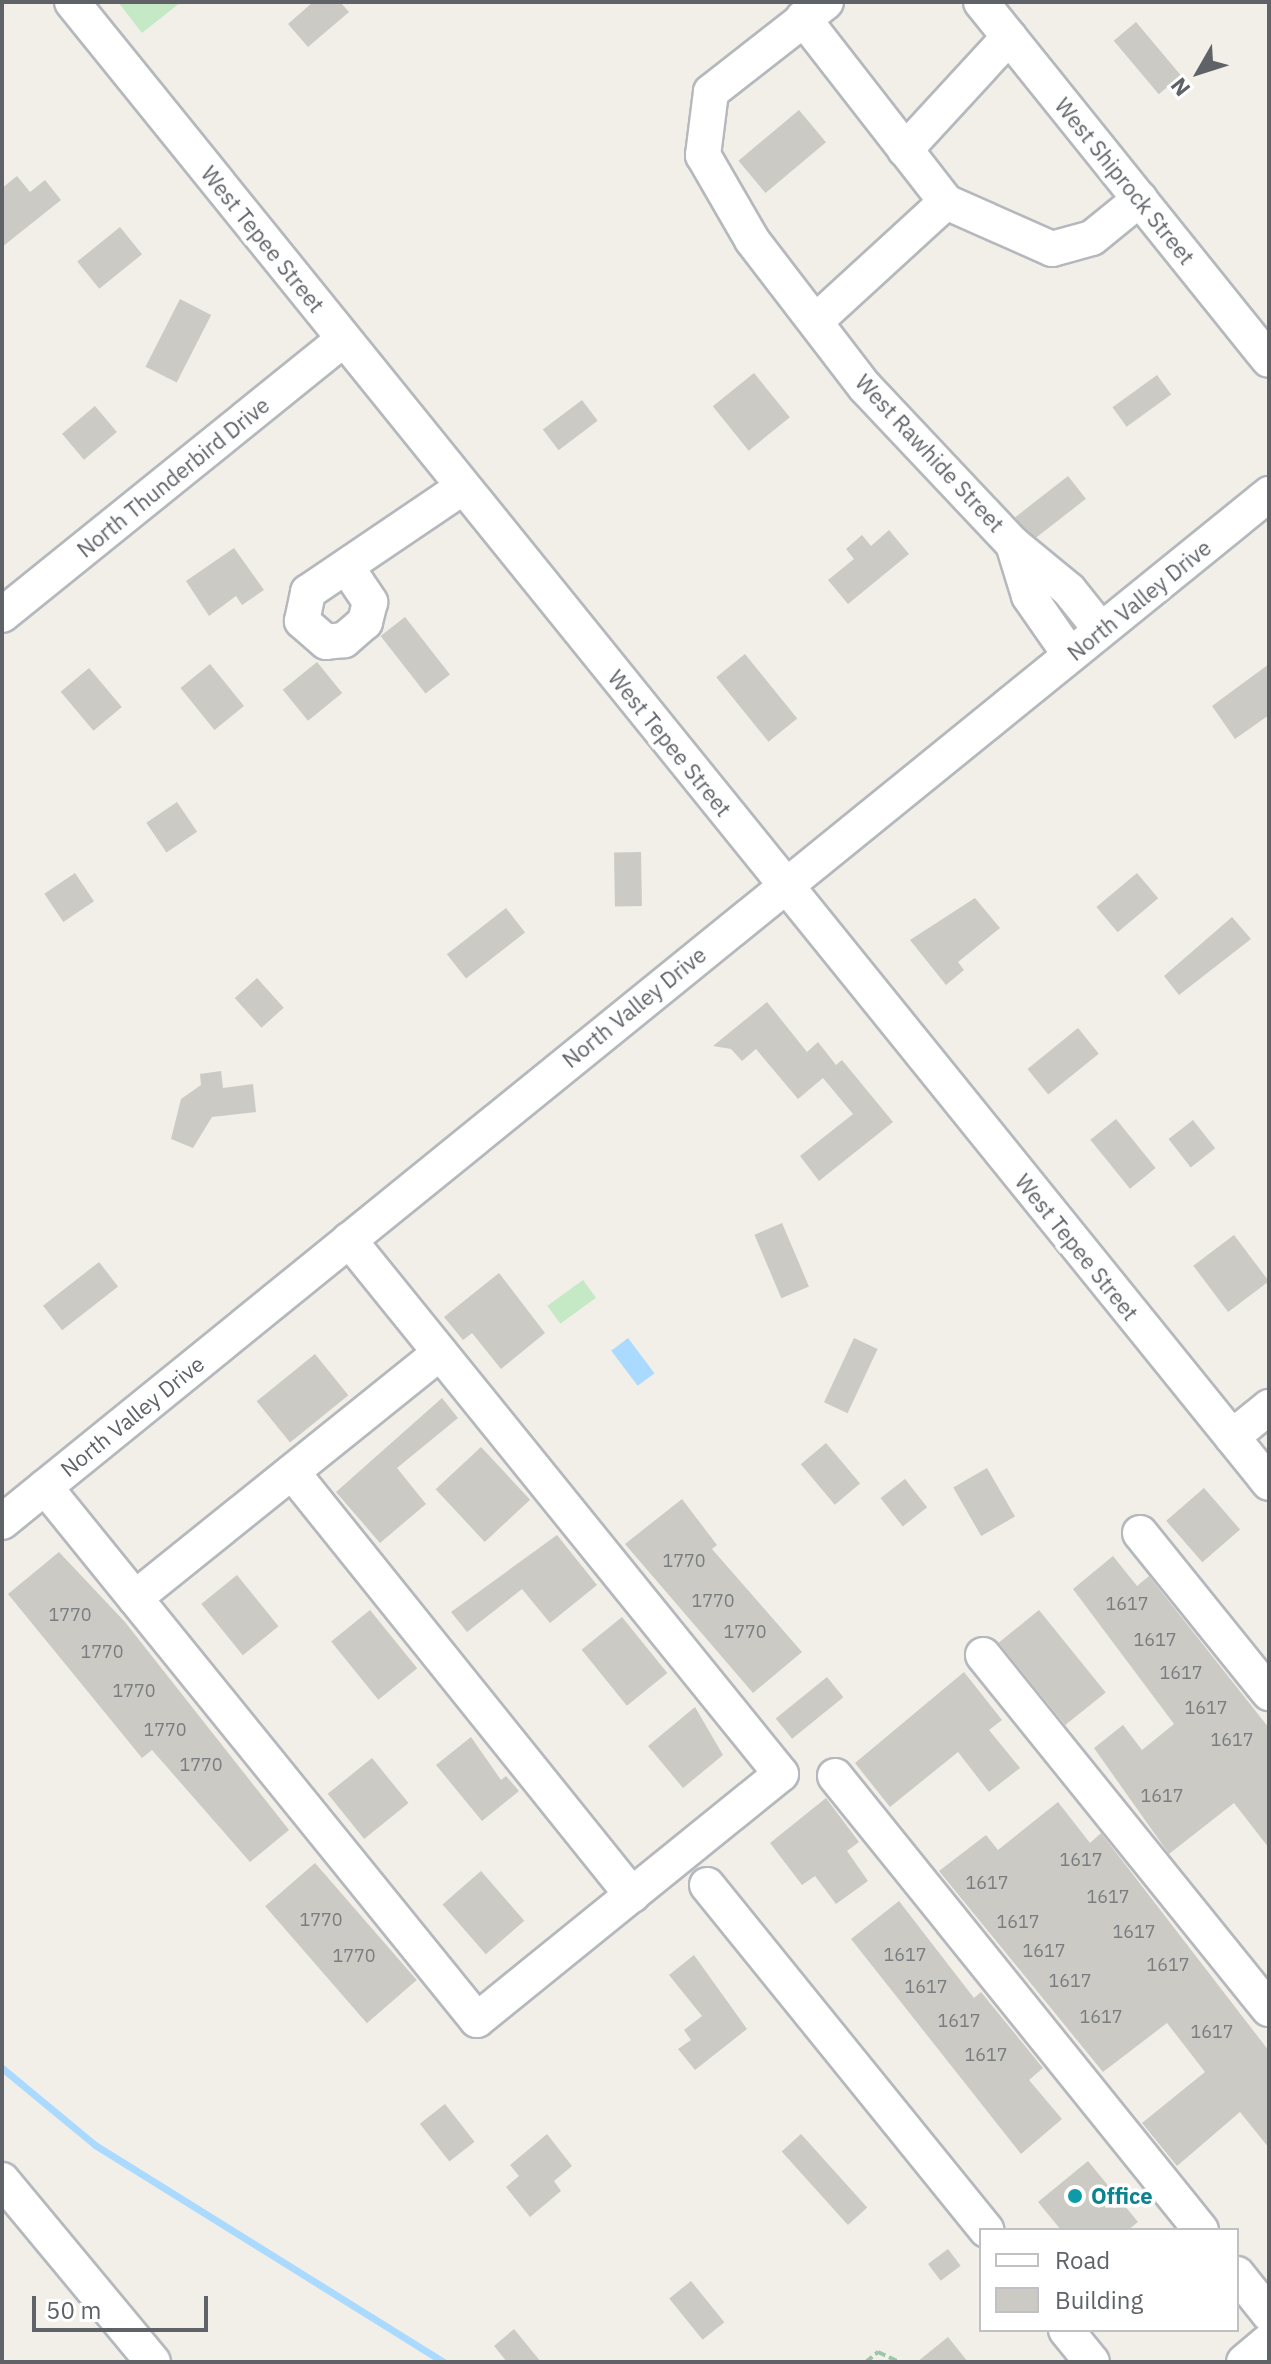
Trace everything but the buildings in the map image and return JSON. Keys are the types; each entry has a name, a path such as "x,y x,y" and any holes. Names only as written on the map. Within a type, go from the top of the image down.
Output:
{"street":[{"name":"West Tepee Street","path":"72,2 1269,1483"},
{"name":"West Shiprock Street","path":"981,2 1269,360"},
{"path":"814,10 905,150 946,202 1052,249 1092,238 1140,199"},
{"name":"West Rawhide Street","path":"814,10 727,74 711,92 703,155 717,190 865,387 1013,544 1029,596 1070,655"},
{"path":"905,150 1009,37"},
{"path":"816,321 946,202"},
{"name":"North Thunderbird Drive","path":"2,615 344,339"},
{"path":"348,569 463,487"},
{"name":"North Valley Drive","path":"2,1522 1269,494"},
{"path":"1013,544 1069,590 1101,630"},
{"path":"45,1487 477,2020 781,1774 349,1240"},
{"path":"135,1598 440,1353"},
{"path":"1232,1437 1269,1407"},
{"path":"292,1472 632,1895"},
{"path":"1140,1533 1269,1693"},
{"path":"983,1655 1269,2009"},
{"path":"835,1776 1199,2228"},
{"path":"707,1885 984,2228"},
{"path":"2,2180 153,2362"},
{"path":"1239,2276 1269,2314"},
{"path":"1068,2332 1092,2362"},
{"path":"1244,2362 1269,2341"}],"path":[{"path":"866,2362 878,2352 899,2362"}],"green space":[{"path":"118,2 181,2 142,33"},
{"path":"583,1280 596,1298 560,1324 547,1306"}],"water":[{"path":"628,1338 654,1373 638,1386 611,1351"}],"waterway":[{"path":"2,2068 95,2145 444,2362"}],"place":[{"name":"Office","path":"1075,2196"}]}
